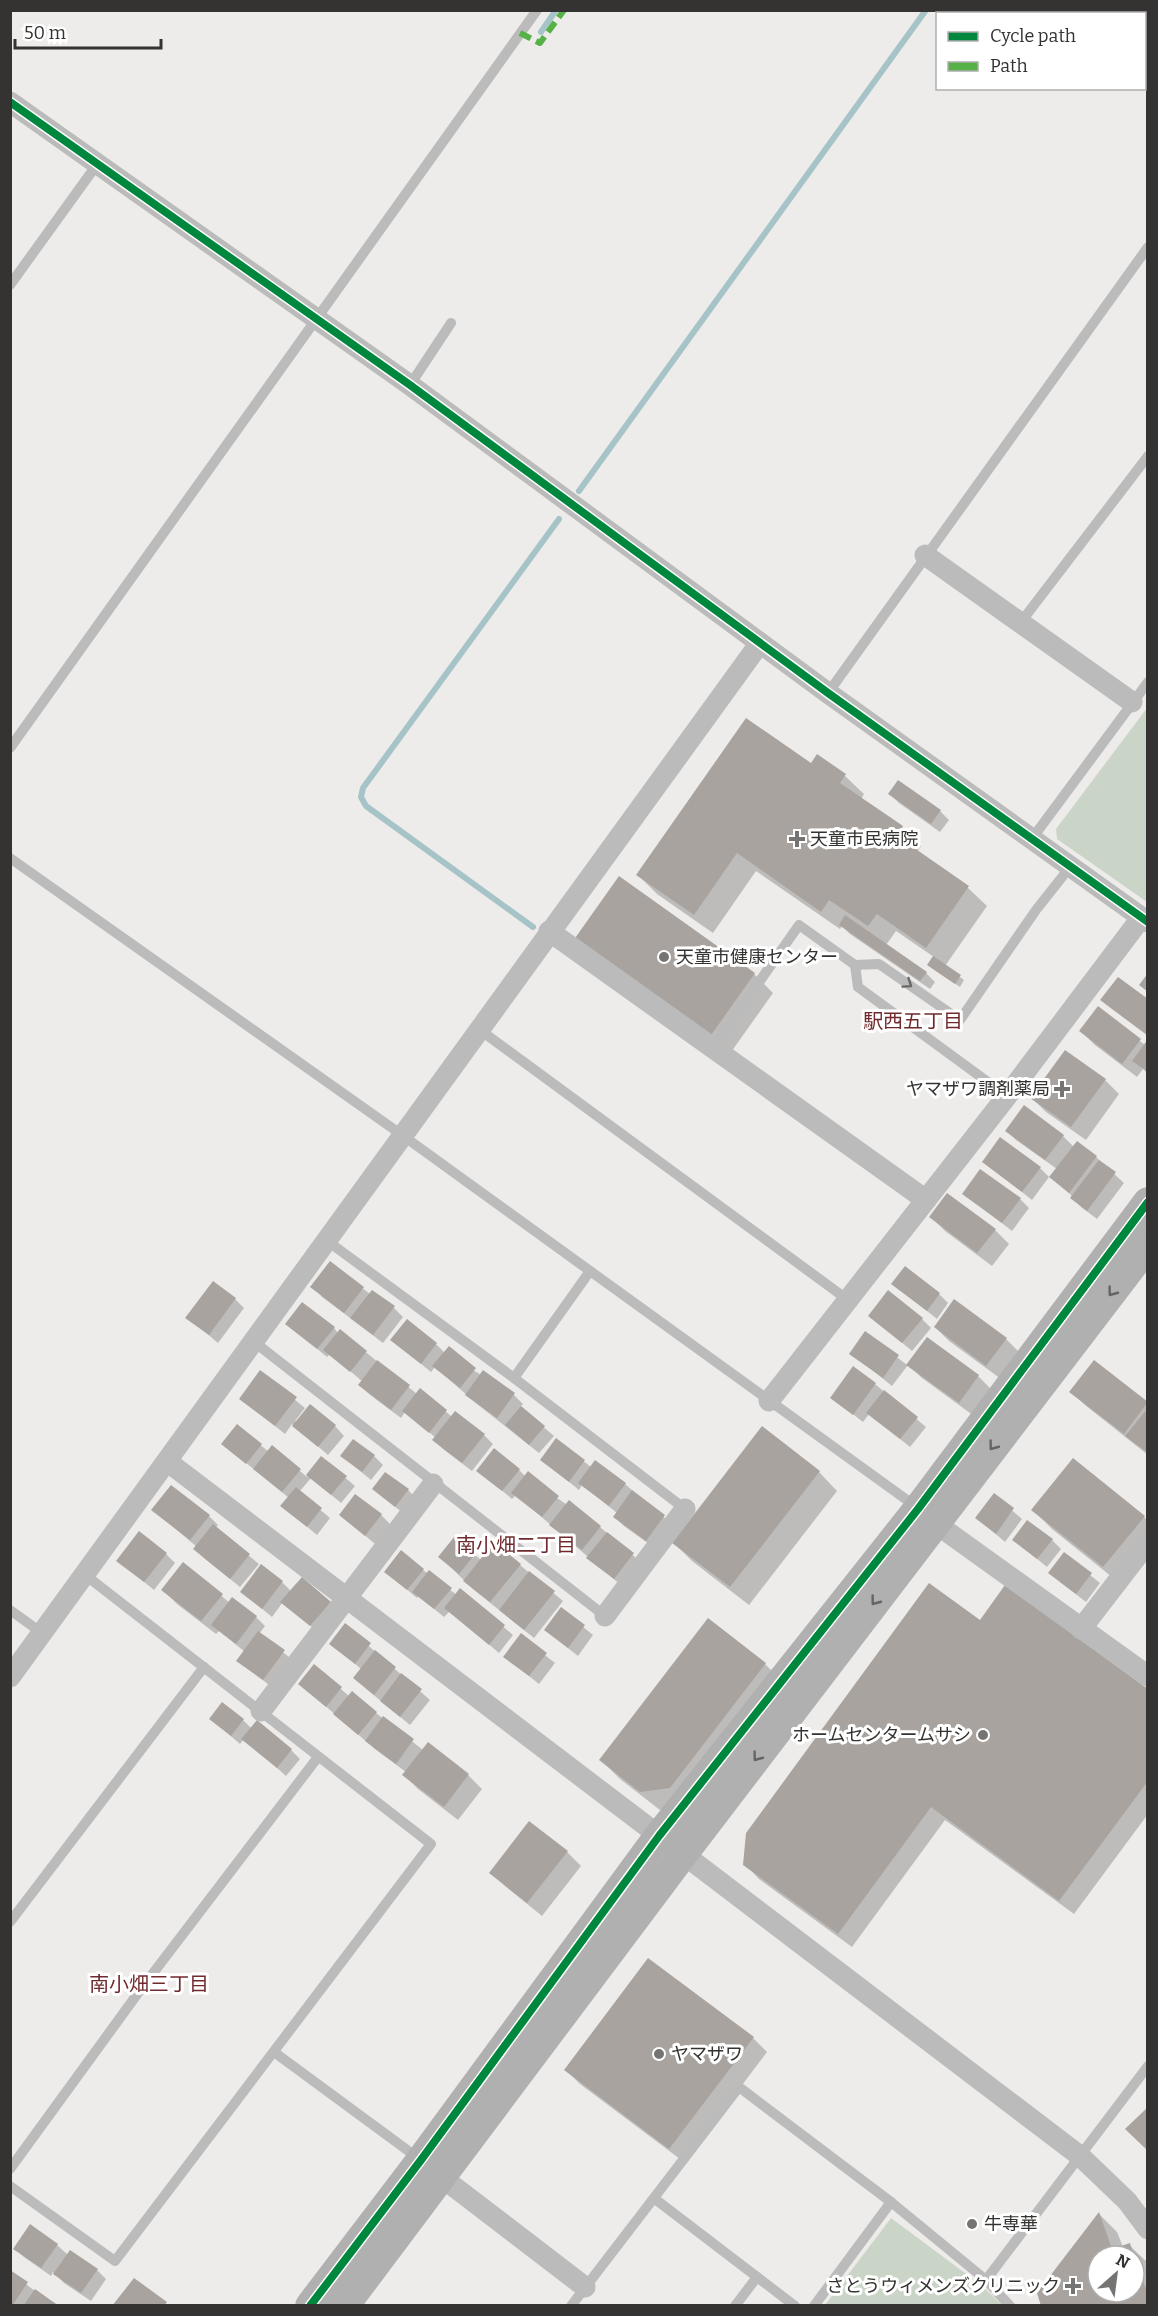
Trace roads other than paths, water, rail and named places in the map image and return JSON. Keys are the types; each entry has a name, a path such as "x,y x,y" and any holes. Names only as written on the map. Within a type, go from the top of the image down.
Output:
{"street":[{"path":"10,102 410,385 759,643 1144,920 769,1401"},
{"path":"926,555 1132,702"},
{"path":"10,1677 168,1462 253,1341 759,643"},
{"path":"549,932 926,1200"},
{"path":"310,2306 430,2168 683,1854 1148,1202"},
{"path":"344,2306 430,2168 659,1836 1148,1245"},
{"path":"168,1462 1080,2156 1127,2201 1148,2229"},
{"path":"261,1711 433,1484"},
{"path":"604,1616 685,1509"},
{"path":"926,1516 1148,1676"},
{"path":"1081,1629 1148,1542"},
{"path":"430,2168 585,2287"}],"lane":[{"path":"10,748 537,10"},
{"path":"10,285 98,163"},
{"path":"828,693 1148,247"},
{"path":"410,385 451,323"},
{"path":"1021,622 1148,456"},
{"path":"1030,840 1148,682"},
{"path":"10,858 402,1135 926,1516"},
{"path":"713,1048 799,925 855,965 879,964 960,1020 1036,910 1070,867"},
{"path":"855,965 858,987 1008,1096"},
{"path":"480,1030 848,1299"},
{"path":"326,1240 514,1378 685,1509"},
{"path":"514,1378 590,1271"},
{"path":"253,1341 604,1616"},
{"path":"10,2186 115,2260 431,1844 84,1574"},
{"path":"10,1610 42,1633"},
{"path":"10,1922 204,1667"},
{"path":"10,2169 141,1989 318,1757"},
{"path":"274,2052 430,2168"},
{"path":"986,2280 1148,2066"},
{"path":"571,2306 739,2087 891,2202 986,2280 1010,2306"},
{"path":"655,2199 795,2306"},
{"path":"814,2306 891,2202"},
{"path":"735,2306 757,2277"}],"waterway":[{"path":"541,32 556,10"},
{"path":"579,491 926,10"},
{"path":"533,927 366,806 361,797 363,788 559,519"}],"place":[{"name":"天童市民病院","path":"797,839"},
{"name":"天童市健康センター","path":"664,957"},
{"name":"ヤマザワ調剤薬局","path":"1062,1089"},
{"name":"ホームセンタームサシ","path":"983,1735"},
{"name":"ヤマザワ","path":"659,2054"},
{"name":"牛専華","path":"972,2224"},
{"name":"さとうウィメンズクリニック","path":"1073,2286"}],"district":[{"name":"駅西五丁目","path":"913,1021"},
{"name":"南小畑二丁目","path":"516,1545"},
{"name":"南小畑三丁目","path":"149,1984"}]}
